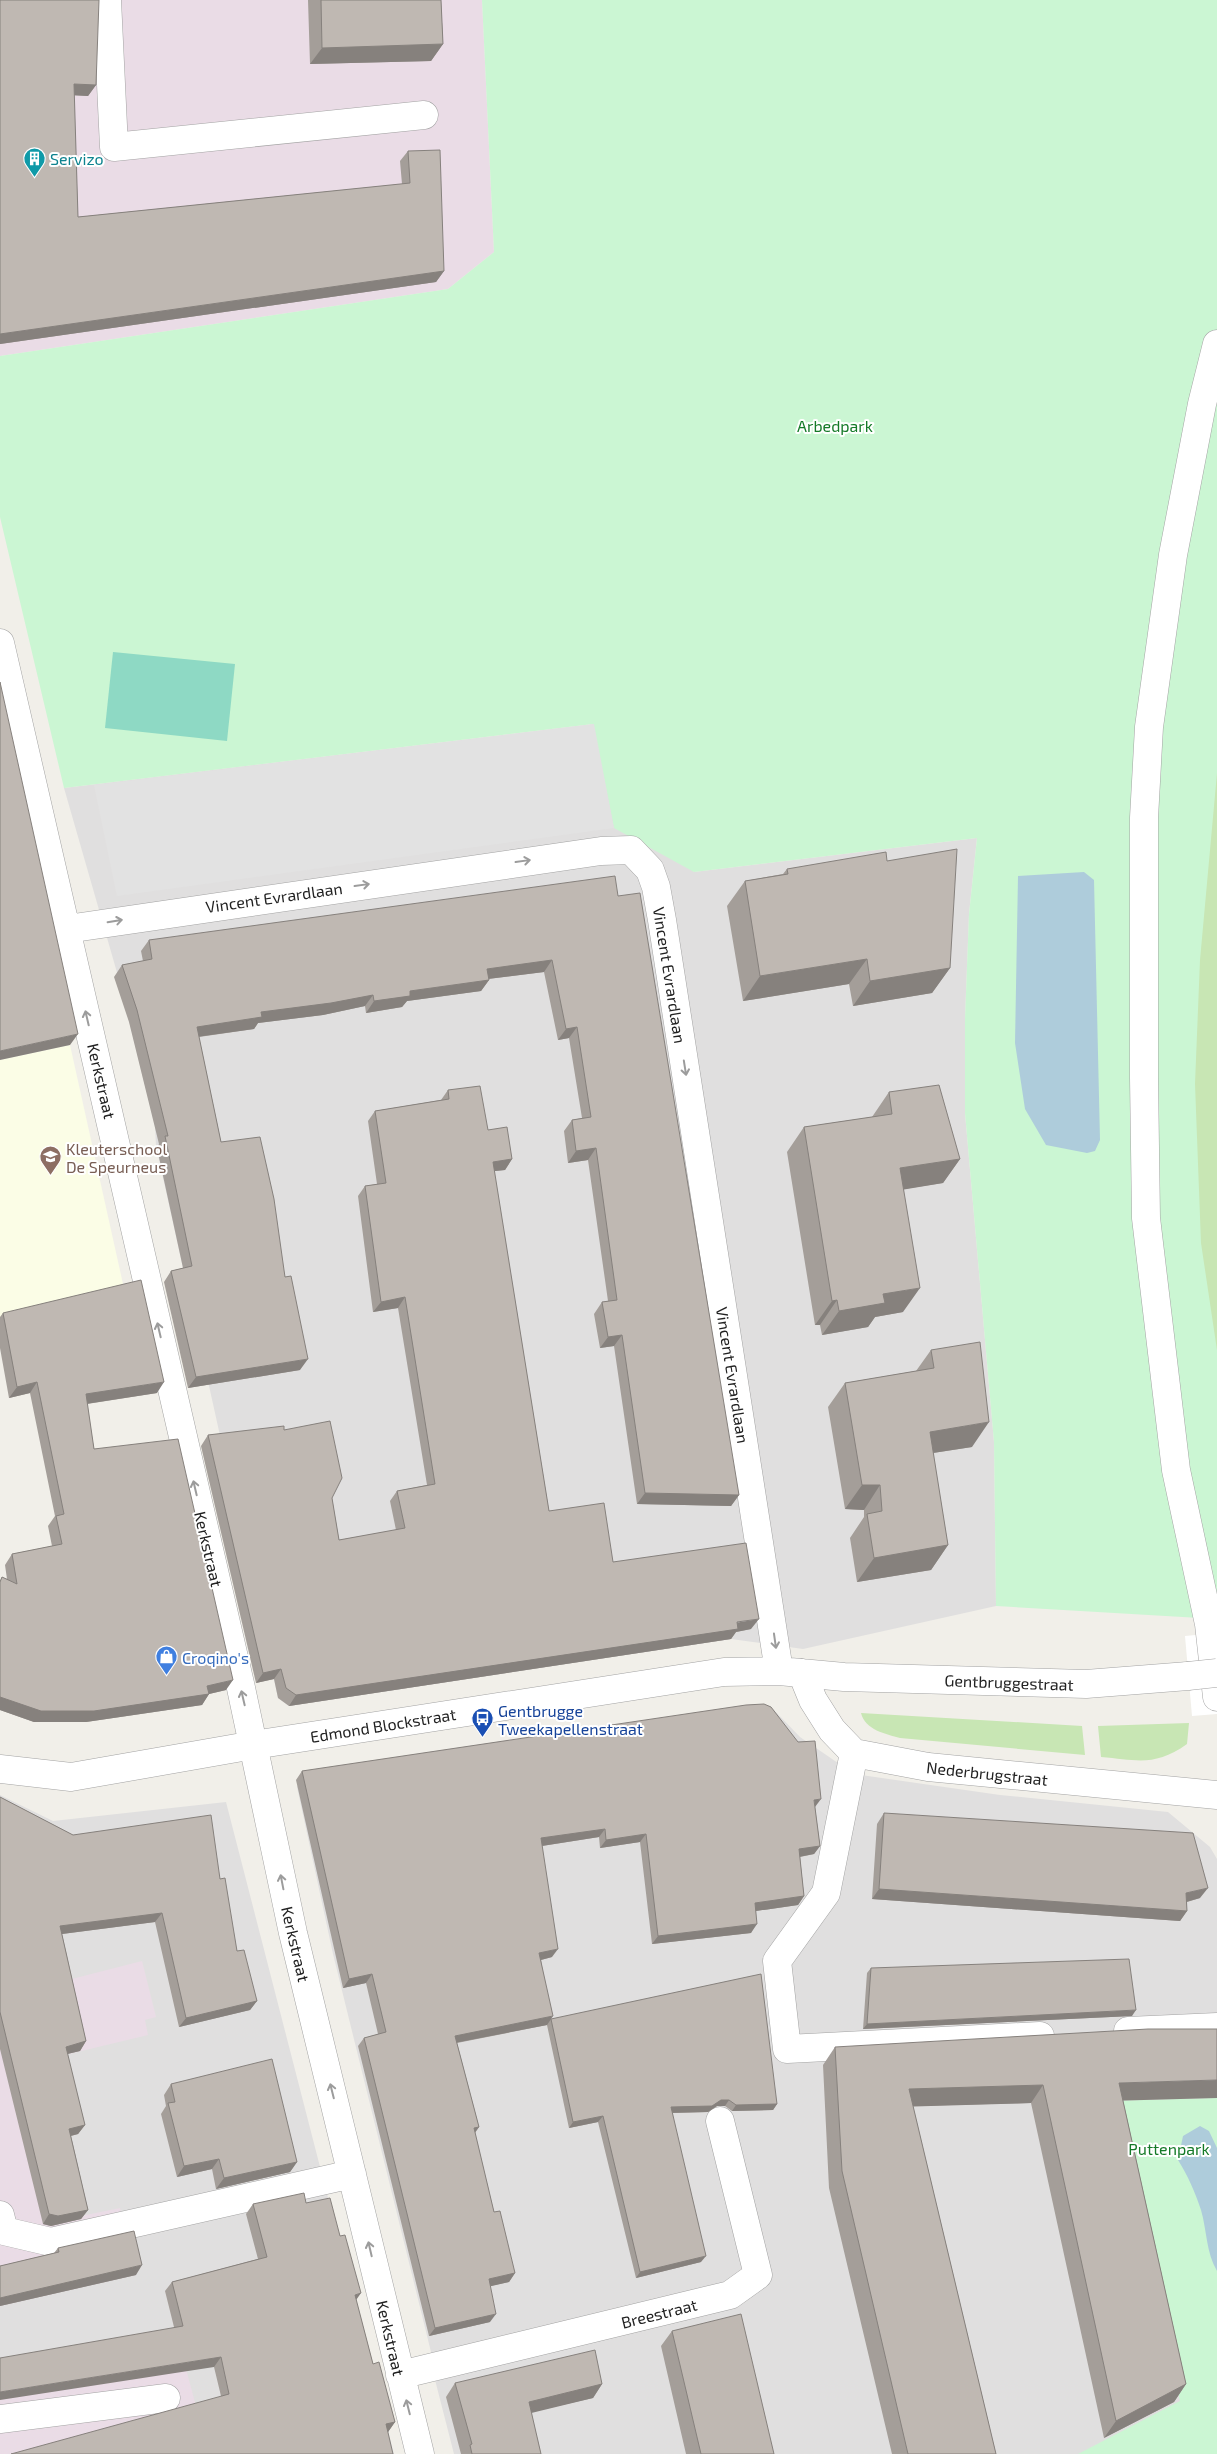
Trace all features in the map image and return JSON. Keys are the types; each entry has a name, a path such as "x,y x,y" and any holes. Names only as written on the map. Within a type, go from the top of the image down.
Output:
{"street":[{"path":"107,0 114,147 424,115"},
{"path":"1217,344 1202,404 1173,555 1149,727 1144,818 1144,1078 1147,1228 1176,1470 1209,1624 1217,1697"},
{"name":"Kerkstraat","path":"0,643 254,1746 293,1933 420,2454"},
{"name":"Vincent Evrardlaan","path":"67,929 601,851 630,850 650,870 656,887 664,930 790,1672"},
{"name":"Edmond Blockstraat","path":"0,1769 71,1777 254,1746 724,1672 790,1672"},
{"path":"790,1672 813,1700 832,1730 854,1753 826,1893 777,1961 787,2049 1061,2035"},
{"name":"Gentbruggestraat","path":"790,1672 844,1677 1086,1684 1217,1673"},
{"name":"Nederbrugstraat","path":"854,1753 928,1767 1217,1795"},
{"path":"1100,2033 1217,2026"},
{"name":"Breestraat","path":"400,2375 730,2295 758,2276 720,2121"},
{"path":"0,2215 4,2231 51,2242 352,2174"},
{"path":"0,2419 166,2398"}],"shaded area":[{"path":"0,0 482,0 494,252 448,289 0,356"},
{"path":"594,724 694,872 977,838 969,914 965,1019 965,1113 994,1442 996,1606 803,1649 731,1639 289,1706 278,1698 156,1146 155,1126 118,976 64,788"},
{"path":"594,724 614,828 117,896 94,785"},
{"name":"Kleuterschool De Speurneus","path":"70,1045 125,1293 0,1322 0,1060"},
{"path":"741,1708 772,1708 800,1737 854,1774 1000,1795 1168,1812 1210,1847 1217,1859 1217,2454 454,2454 433,2372 431,2352 333,1954 297,1787 303,1777"},
{"path":"0,1795 53,1821 226,1802 394,2454 0,2454"},
{"path":"142,1961 156,2017 145,2020 148,2035 44,2060 81,2216 120,2208 136,2275 0,2306 0,1995"},
{"path":"177,2335 197,2410 178,2454 0,2454 0,2367"}],"green space":[{"name":"Arbedpark","path":"482,0 1217,0 1217,773 1200,960 1195,1084 1201,1243 1217,1350 1217,1619 996,1606 994,1442 965,1113 965,1019 969,914 977,838 694,872 614,828 593,724 64,788 0,517 0,356 448,289 494,252"},
{"path":"1217,404 1217,1633 1160,1219"},
{"path":"113,652 235,664 227,741 105,728"},
{"path":"861,1713 1082,1726 1085,1755 900,1738 871,1727 863,1719"},
{"path":"1189,1723 1187,1744 1165,1756 1146,1760 1101,1757 1098,1726"},
{"name":"Puttenpark","path":"1217,2098 1217,2454 1078,2454 1180,2401 1107,2101"}],"water":[{"path":"1084,872 1094,880 1100,1140 1095,1151 1087,1153 1046,1145 1025,1109 1015,1043 1018,876"},
{"path":"1200,2126 1209,2131 1217,2148 1217,2271 1213,2264 1199,2203 1178,2160 1183,2136"}],"pier":[{"path":"1217,1633 1217,1714 1192,1716 1185,1636"}],"building":[{"name":"Servizo","path":"0,0 99,0 96,85 74,84 78,217 410,183 408,151 440,150 444,271 0,334"},
{"path":"321,0 441,0 443,44 322,48"},
{"path":"0,682 78,1034 0,1051"},
{"path":"957,849 950,968 870,981 867,959 760,976 745,881 788,874 787,869 886,852 887,861"},
{"path":"615,876 618,896 640,893 739,1495 645,1493 622,1335 608,1337 602,1302 617,1300 596,1148 576,1151 572,1120 591,1117 577,1027 566,1029 552,960 487,969 489,980 410,991 410,996 374,1001 373,995 331,1003 261,1012 262,1017 197,1027 221,1142 260,1137 274,1199 285,1277 291,1276 308,1359 196,1377 171,1271 192,1266 165,1136 168,1136 137,1010 122,965 152,959 149,940"},
{"path":"939,1085 960,1159 900,1168 920,1288 883,1294 885,1303 839,1311 837,1300 832,1301 804,1127 892,1114 889,1092"},
{"path":"480,1086 488,1130 507,1127 512,1159 493,1162 549,1511 604,1503 613,1562 746,1543 759,1619 737,1622 738,1629 296,1695 286,1688 281,1669 263,1673 208,1435 284,1426 284,1430 330,1421 342,1478 332,1498 339,1540 405,1528 397,1491 435,1484 405,1297 381,1302 365,1186 386,1183 375,1111 449,1099 448,1090"},
{"path":"141,1280 164,1382 86,1394 94,1449 178,1439 233,1680 207,1686 209,1694 94,1711 41,1711 0,1697 0,1582 2,1577 17,1584 12,1554 62,1544 56,1516 64,1514 37,1382 17,1387 3,1313"},
{"path":"980,1342 989,1422 930,1432 948,1545 874,1558 867,1514 882,1511 880,1485 862,1485 845,1383 934,1368 931,1350"},
{"path":"764,1704 771,1707 798,1742 815,1741 821,1799 814,1800 820,1846 799,1849 804,1896 755,1903 757,1924 658,1936 646,1834 606,1840 605,1829 541,1838 558,1949 539,1953 553,2016 455,2036 479,2127 474,2128 494,2212 500,2211 515,2273 489,2279 496,2314 435,2328 364,2038 386,2032 372,1974 349,1979 302,1771 746,1705"},
{"path":"0,1797 73,1835 211,1815 220,1879 225,1878 237,1951 244,1950 257,2001 186,2018 162,1913 60,1926 86,2041 66,2047 85,2125 69,2129 88,2210 58,2216 49,2214 0,2012"},
{"path":"884,1813 1193,1833 1208,1888 1186,1893 1187,1911 879,1889"},
{"path":"1129,1959 1136,2010 867,2024 871,1968"},
{"path":"761,1974 777,2104 736,2105 729,2100 721,2100 712,2106 671,2107 706,2256 640,2272 603,2116 573,2122 551,2019"},
{"path":"1148,2029 1217,2029 1217,2080 1119,2083 1186,2384 1116,2421 1043,2085 909,2089 996,2454 908,2454 842,2171 835,2047"},
{"path":"272,2059 297,2162 224,2178 219,2159 184,2166 168,2103 175,2102 171,2084"},
{"path":"304,2193 306,2203 330,2198 340,2236 345,2235 361,2293 355,2295 373,2364 379,2362 395,2422 386,2424 393,2454 11,2454 229,2394 221,2357 0,2392 0,2358 183,2326 172,2282 267,2257 253,2204"},
{"path":"134,2231 142,2265 0,2298 0,2266 59,2252 58,2248"},
{"path":"741,2314 774,2454 701,2454 672,2331"},
{"path":"595,2350 602,2384 529,2402 541,2454 472,2454 470,2445 472,2444 455,2383"}],"place":[{"name":"Servizo","path":"34,177"},
{"name":"Kleuterschool De Speurneus","path":"50,1176"},
{"name":"Croqino's","path":"166,1676"},
{"name":"Gentbrugge Tweekapellenstraat","path":"482,1738"}]}
